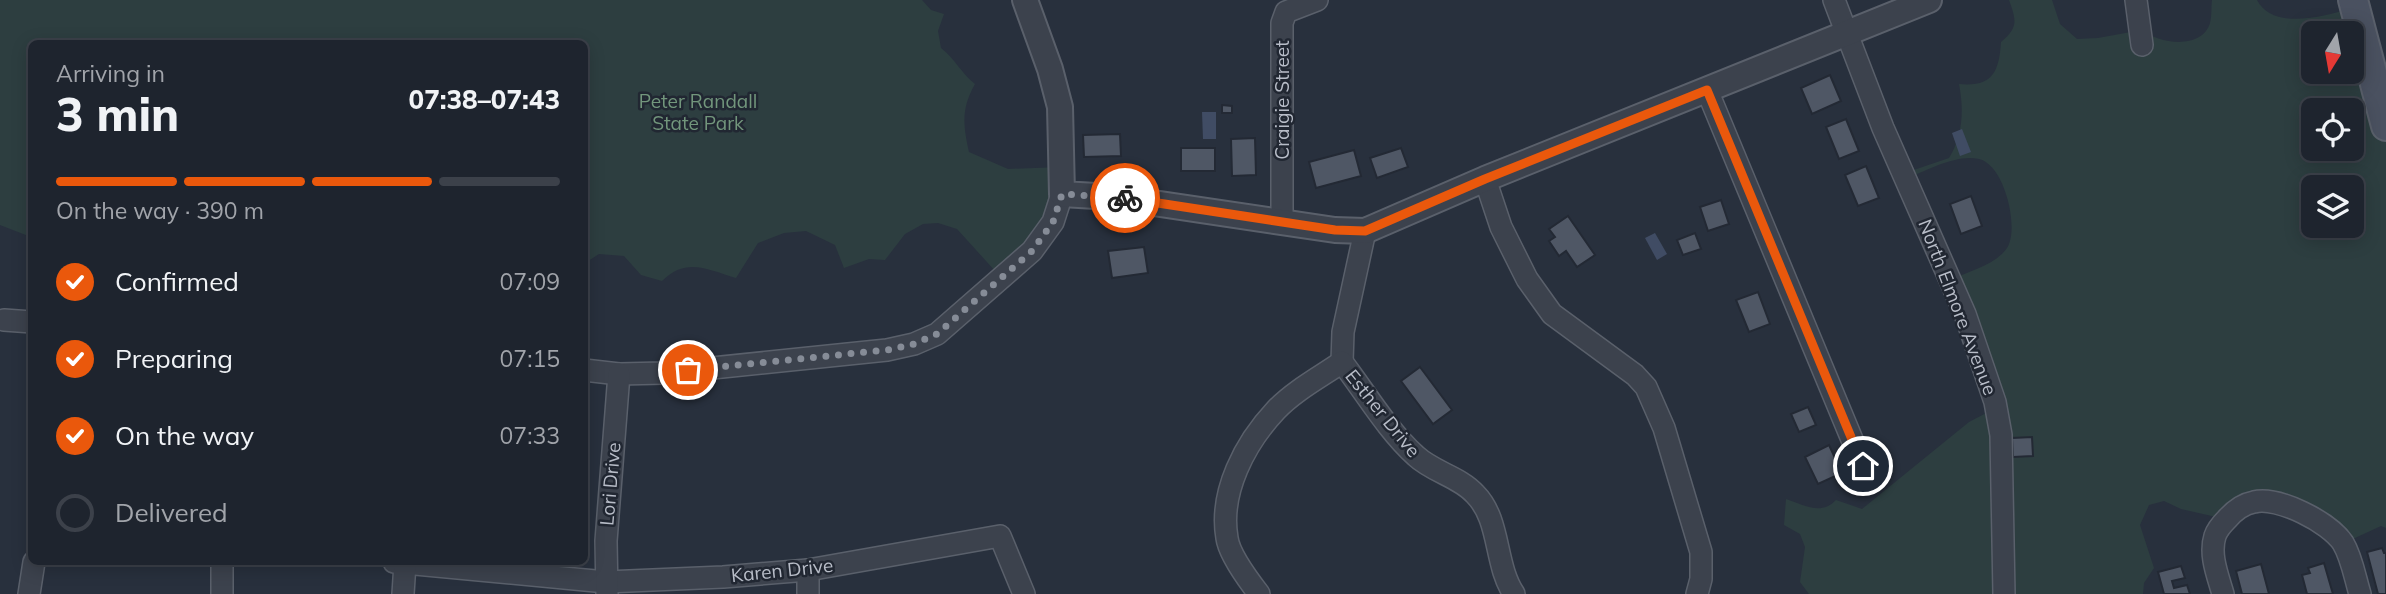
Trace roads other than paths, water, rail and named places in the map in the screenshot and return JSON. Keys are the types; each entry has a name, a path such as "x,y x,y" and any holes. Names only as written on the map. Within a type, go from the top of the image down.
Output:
{"main road":[{"path":"2353,0 2386,126"}],"street":[{"path":"588,370 619,374 690,370 887,350 914,344 937,334 1032,251 1053,222 1062,194 1060,107 1050,69 1025,0"},
{"name":"Craigie Street","path":"1282,222 1282,23 1286,12 1317,0"},
{"name":"North Elmore Avenue","path":"1834,0 1883,128 1965,314 1995,402 2001,435 2004,594"},
{"path":"1062,194 1113,197 1335,230 1365,231 1485,179 1929,0"},
{"path":"2136,0 2142,45"},
{"path":"1707,90 1863,466"},
{"path":"1485,179 1501,227 1527,279 1552,314 1635,375 1646,387 1664,428 1701,552 1701,579 1696,594"},
{"path":"1259,594 1227,540 1226,510 1236,470 1255,436 1276,409 1342,362 1343,332 1365,231"},
{"path":"4,320 28,322"},
{"name":"Esther Drive","path":"1342,362 1417,457 1475,492 1485,507 1501,568 1514,594"},
{"name":"Lori Drive","path":"606,588 606,541 619,374"},
{"path":"2223,594 2214,563 2214,538 2238,508 2255,501 2289,508 2320,522 2335,534 2346,551 2360,594"},
{"name":"Karen Drive","path":"424,565 606,588 808,569 1000,536 1024,594"},
{"path":"29,594 34,565"},
{"path":"222,565 222,594"},
{"path":"400,565 403,594"},
{"path":"808,569 808,594"}],"water":[{"path":"1202,112 1216,112 1216,139 1203,139"},
{"path":"1962,129 1971,152 1960,156 1952,133"},
{"path":"1655,233 1667,254 1657,260 1645,238"}],"park label":[{"name":"Peter Randall State Park","path":"698,112"}]}
